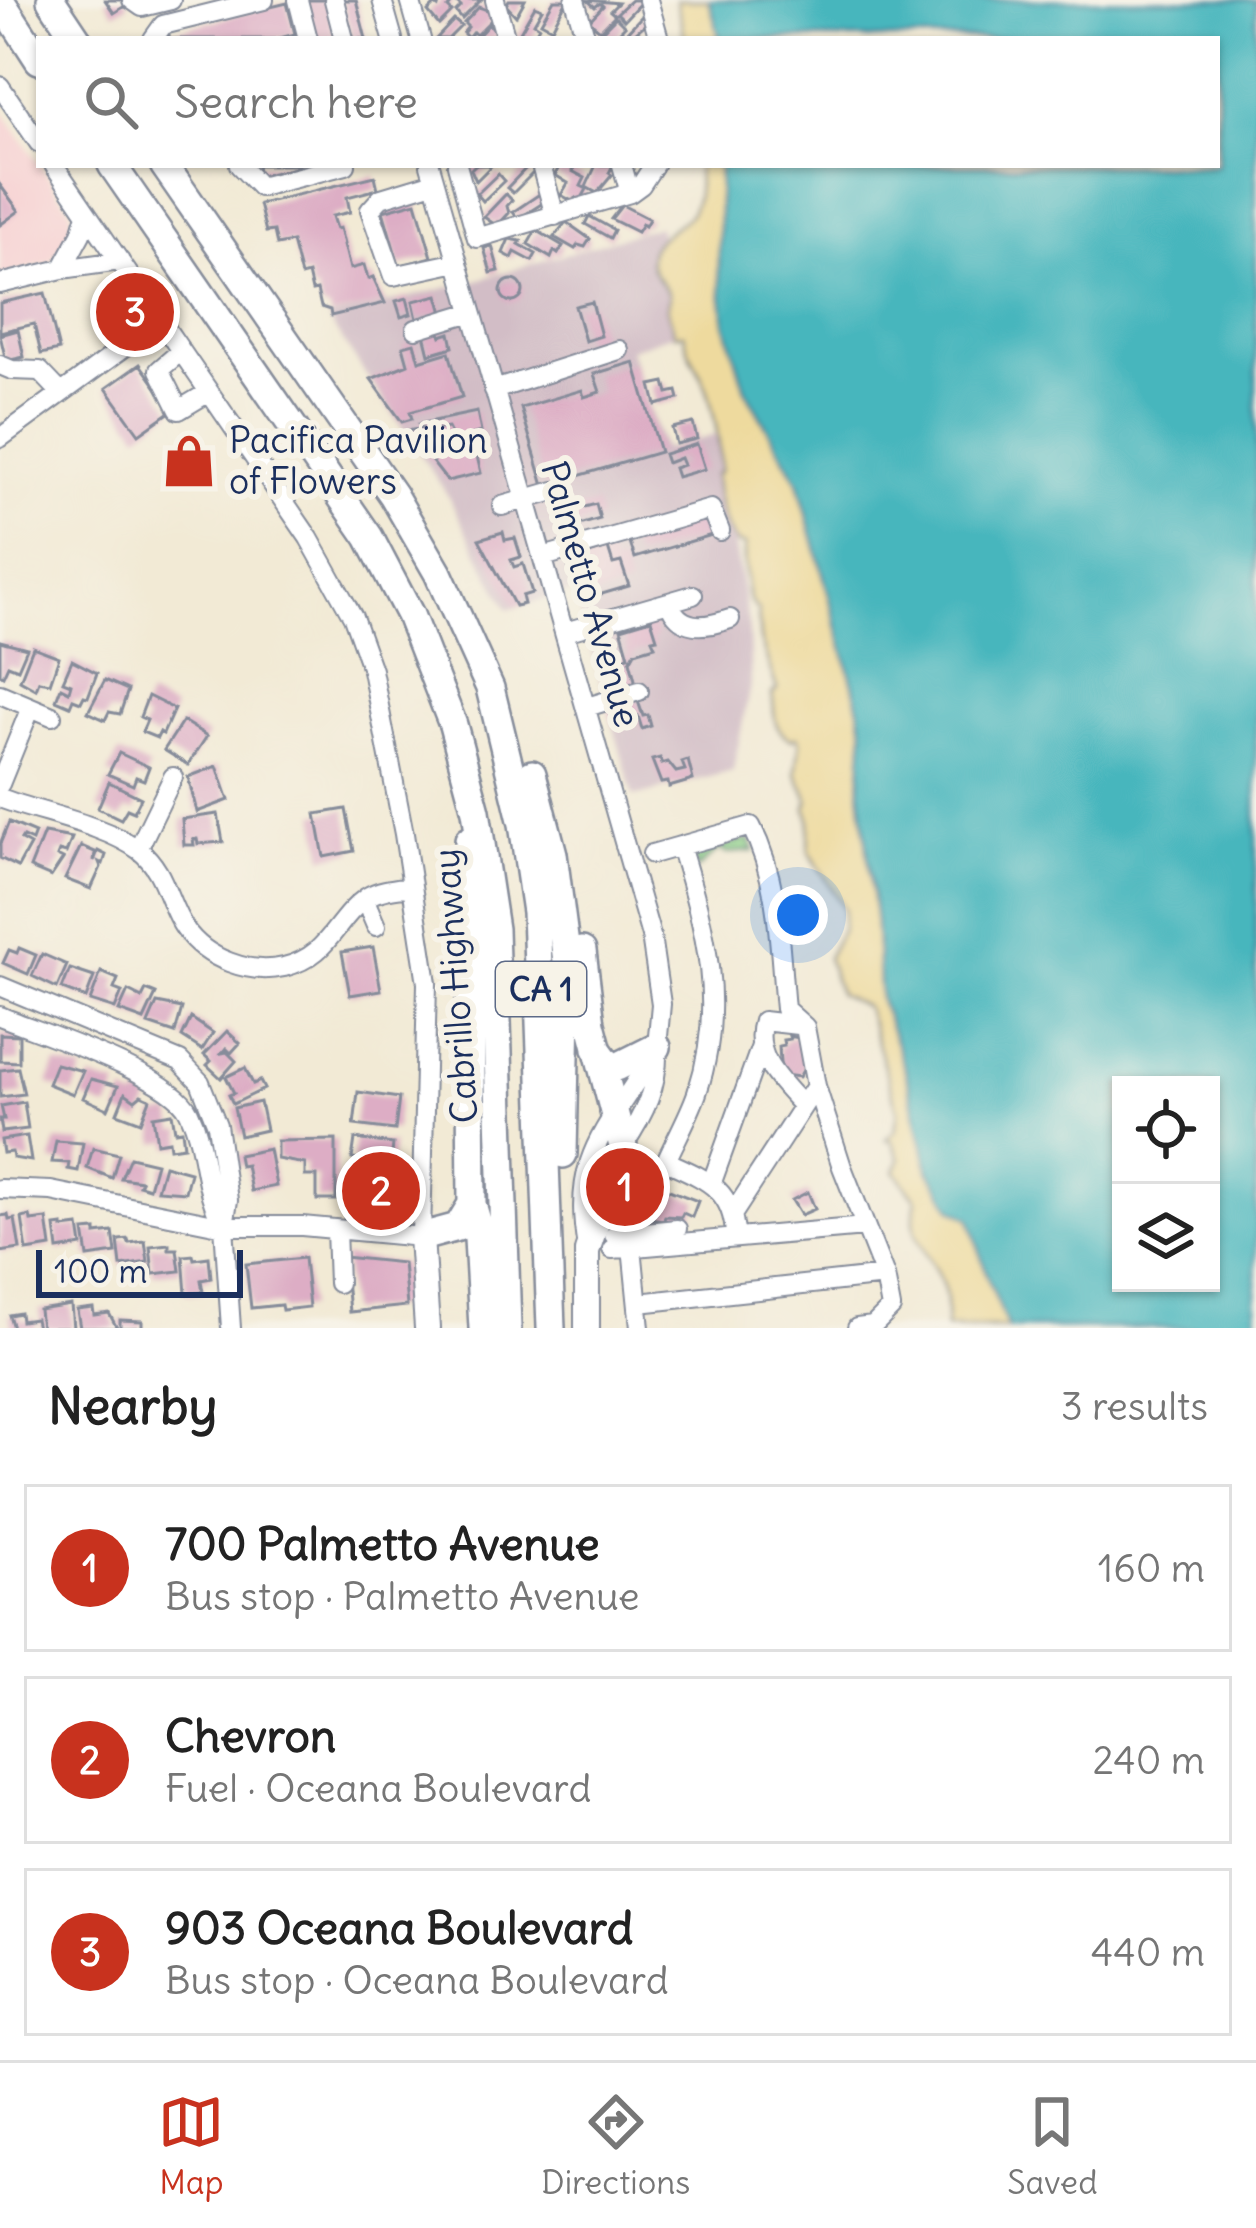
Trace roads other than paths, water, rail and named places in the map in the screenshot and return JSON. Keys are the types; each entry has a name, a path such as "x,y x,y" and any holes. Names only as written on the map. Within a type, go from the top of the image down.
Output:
{"highway":[{"path":"0,0 36,55"},
{"path":"51,0 74,36"},
{"name":"Cabrillo Highway","path":"114,168 369,537 434,670 470,782 487,869 496,958 507,1328"},
{"name":"CA 1","path":"166,168 386,483 437,573 490,688 524,824 536,912 551,1328"},
{"path":"490,688 518,733 570,896 597,1049 622,1146"},
{"path":"532,774 553,854 569,1013 560,1265 550,1295"},
{"path":"470,782 472,1204 483,1328"},
{"path":"597,1049 608,1064 617,1067 657,1047"},
{"path":"421,1237 458,1227 472,1204"}],"main road":[{"name":"Palmetto Avenue","path":"587,1328 611,1245 622,1146"},
{"path":"421,1237 427,1328"}],"street":[{"path":"132,0 142,8 171,0"},
{"path":"155,36 164,25 264,0"},
{"path":"298,0 306,36"},
{"path":"334,0 343,36"},
{"path":"382,0 392,36"},
{"path":"410,0 420,36"},
{"path":"495,0 505,36"},
{"path":"575,0 585,36"},
{"path":"648,0 658,36"},
{"path":"0,86 36,139"},
{"path":"0,1189 51,1191 224,1226 302,1226 421,1237 412,1175 423,1141 427,982 372,670 353,617 309,538 56,168"},
{"path":"242,168 260,187 334,168"},
{"path":"458,168 477,238 635,189 652,168"},
{"path":"542,168 555,216"},
{"path":"624,168 635,189"},
{"path":"432,173 381,198 370,210 389,273 404,276 458,262"},
{"name":"Palmetto Avenue","path":"432,173 620,822 659,976 658,1072 650,1098 622,1146"},
{"path":"62,269 87,214"},
{"path":"0,284 119,261"},
{"path":"416,329 472,312"},
{"path":"4,427 61,393 159,322"},
{"path":"494,390 619,350"},
{"path":"181,351 159,370 179,410 209,392"},
{"path":"0,365 40,371 61,393"},
{"path":"502,506 554,490"},
{"path":"543,557 711,509 720,531"},
{"path":"565,632 693,595"},
{"path":"669,602 677,618 687,624 707,627 730,619"},
{"path":"587,707 639,691"},
{"path":"0,694 52,716"},
{"path":"0,784 31,707"},
{"path":"138,849 173,777"},
{"path":"0,798 138,849 160,872 185,929 207,951 236,965 280,968 307,958 326,946 367,897 412,886"},
{"path":"620,822 642,815"},
{"path":"652,854 751,826 774,890 785,1009 805,1027 816,1086 885,1276 891,1308 873,1326 857,1328"},
{"path":"680,846 705,926 712,984 710,1042 696,1094 667,1161 712,1182 734,1212 735,1235"},
{"path":"362,875 376,926"},
{"path":"0,986 180,1061 200,1082 217,1125 228,1200 224,1226 231,1328"},
{"path":"0,1016 156,1080 186,1105 199,1137 208,1199 224,1226"},
{"path":"712,1182 760,1046 763,1021 777,1019 805,1027"},
{"path":"760,1046 778,1079 801,1104"},
{"name":"Palmetto Avenue","path":"611,1245 580,1210 586,1165 657,1047"},
{"path":"734,1212 816,1086"},
{"path":"403,1139 423,1141"},
{"path":"300,1203 302,1226"},
{"path":"338,1283 344,1230 356,1206"},
{"path":"640,1328 639,1303 611,1245 735,1235 775,1237 865,1227"},
{"path":"639,1303 885,1276"}],"water":[{"path":"709,0 1256,0 1256,1328 1008,1328 970,1218 953,1209 929,1170 905,1069 880,999 860,789 864,731 856,695 798,481 745,389 725,322 719,272 719,168 1220,168 1220,36 719,36"}],"place":[{"name":"903 Oceana Boulevard","path":"135,312"},
{"name":"Pacifica Pavilion of Flowers","path":"189,461"},
{"name":"700 Palmetto Avenue","path":"625,1187"},
{"name":"Chevron","path":"381,1191"}]}
